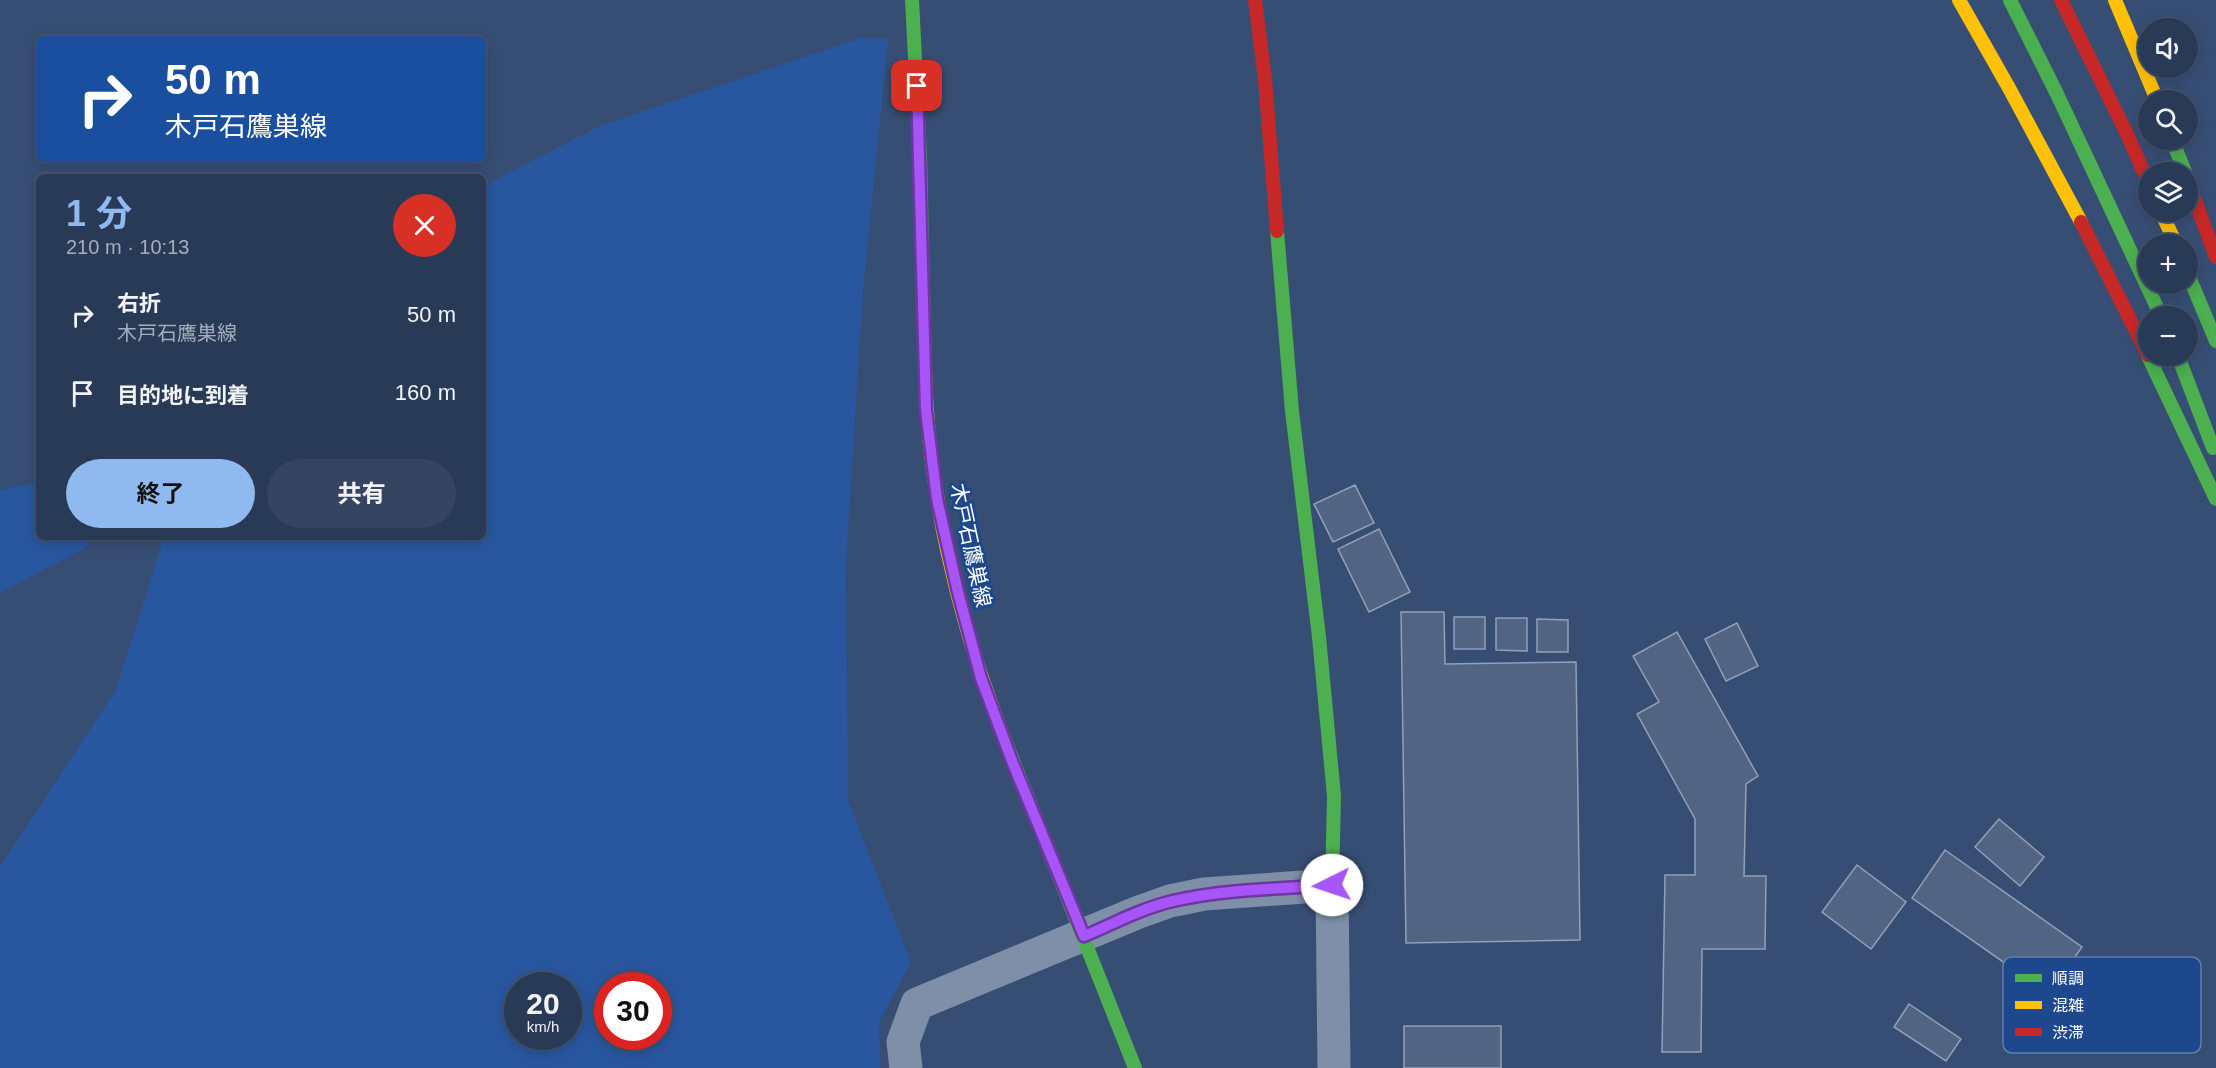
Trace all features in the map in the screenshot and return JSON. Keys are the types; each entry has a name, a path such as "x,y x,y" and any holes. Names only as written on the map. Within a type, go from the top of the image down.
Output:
{"main road":[{"name":"木戸石鷹巣線","path":"912,0 920,156 926,410 937,499 958,592 981,678 1135,1068"},
{"path":"1255,0 1265,80 1292,411 1319,637 1334,796 1332,885"},
{"path":"1959,0 2050,162 2138,335"},
{"path":"2010,0 2057,94 2156,306"},
{"path":"2061,0 2139,162"},
{"path":"2115,0 2153,90"},
{"path":"2198,209 2216,258"},
{"path":"2196,294 2216,341"},
{"path":"2153,366 2216,499"},
{"path":"2182,366 2216,455"}],"street":[{"path":"906,1068 903,1042 917,1004 1139,912 1182,899 1204,894 1332,885 1334,1068"}],"shaded area":[{"path":"860,38 888,39 863,290 846,564 848,800 911,962 879,1022 880,1068 0,1068 0,866 116,690 163,540 486,540 486,184 598,127"},
{"path":"36,483 36,540 88,540 89,546 0,593 0,490"}],"building":[{"path":"1355,485 1374,523 1333,542 1314,504"},
{"path":"1379,529 1410,592 1369,612 1338,549"},
{"path":"1401,612 1444,612 1445,664 1576,662 1580,940 1406,943"},
{"path":"1454,617 1485,617 1485,649 1454,649"},
{"path":"1496,618 1527,618 1527,651 1496,650"},
{"path":"1537,619 1568,620 1568,652 1537,652"},
{"path":"1737,623 1758,666 1726,681 1705,639"},
{"path":"1677,632 1758,776 1746,784 1744,876 1766,876 1765,949 1702,949 1701,1052 1662,1052 1665,875 1695,875 1695,819 1637,714 1659,702 1633,656"},
{"path":"1999,819 2044,857 2020,886 1975,847"},
{"path":"1945,850 2082,947 2075,957 2003,957 2003,962 1912,898"},
{"path":"1857,865 1906,902 1871,949 1822,912"},
{"path":"1909,1004 1961,1039 1946,1061 1894,1027"},
{"path":"1404,1026 1501,1026 1501,1068 1404,1068"}],"traffic: fast":[{"path":"912,0 920,156 925,372"},
{"path":"2010,0 2057,94 2156,306"},
{"path":"2176,150 2181,162"},
{"path":"1277,231 1292,411 1319,637 1334,796 1332,885"},
{"path":"2196,294 2216,341"},
{"path":"2153,366 2216,499"},
{"path":"2182,366 2213,448"},
{"path":"998,723 1135,1068"}],"traffic: slow":[{"path":"1959,0 2081,222"},
{"path":"2115,0 2153,90"},
{"path":"2166,222 2171,234"},
{"path":"925,372 932,461 947,551 970,639 998,723"}],"traffic: jam":[{"path":"1255,0 1265,80 1277,231"},
{"path":"2061,0 2139,162"},
{"path":"2198,209 2216,257"},
{"path":"2081,222 2138,335"}],"route":[{"path":"917,86 926,410 937,499 958,592 981,678 1012,761 1084,936 1170,901 1204,894 1332,885"}]}
